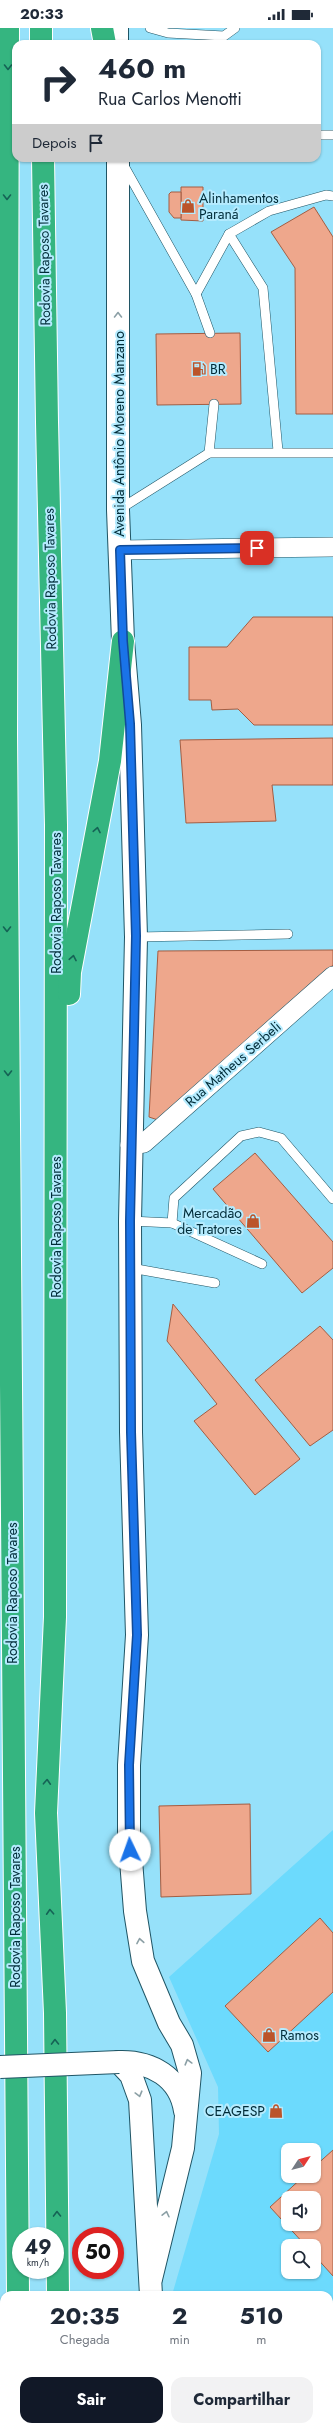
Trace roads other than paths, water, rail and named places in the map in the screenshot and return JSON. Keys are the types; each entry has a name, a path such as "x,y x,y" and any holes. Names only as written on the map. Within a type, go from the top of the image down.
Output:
{"highway":[{"name":"Rodovia Raposo Tavares","path":"8,28 6,734 18,2291"},
{"path":"41,28 42,40"},
{"path":"102,28 104,40"},
{"name":"Rodovia Raposo Tavares","path":"43,162 46,422 56,825 55,1617 46,1813 55,2013 58,2291"},
{"path":"56,1220 70,972 110,760 123,641"},
{"path":"0,687 6,734"},
{"path":"0,1041 8,1012"}],"main road":[{"path":"117,28 117,40"},
{"name":"Avenida Antônio Moreno Manzano","path":"119,162 118,510 123,641 130,724 136,936 130,1145 130,1221 131,1432 137,1635 129,1765 129,1835 135,1911 143,1961 169,2023 182,2045 190,2073 183,2148 151,2287"},
{"path":"0,2066 119,2062"},
{"name":"Avenida Antônio Moreno Manzano","path":"119,2062 146,2065 170,2079 183,2097 185,2114"},
{"name":"Avenida Antônio Moreno Manzano","path":"119,2062 131,2075 140,2100 151,2287"}],"street":[{"path":"120,550 333,547"},
{"name":"Rua Matheus Serbeli","path":"130,1145 144,1143 333,976"}],"lane":[{"path":"150,28 168,33 224,36 235,28"},
{"path":"321,135 333,135"},
{"path":"121,162 196,294 210,333"},
{"path":"196,294 229,234 269,211 326,195 333,196"},
{"path":"229,234 263,288 278,451"},
{"path":"209,452 214,404"},
{"path":"118,510 209,452 278,451 333,453"},
{"path":"136,936 288,934"},
{"path":"172,1223 174,1198 241,1136 259,1132 281,1138 333,1199"},
{"path":"130,1221 172,1223 262,1264"},
{"path":"131,1268 215,1283"}],"place":[{"name":"Alinhamentos Paraná","path":"188,206"},
{"name":"BR","path":"199,369"},
{"name":"Mercadão de Tratores","path":"253,1221"},
{"name":"Ramos","path":"269,2035"},
{"name":"CEAGESP","path":"276,2111"}]}
